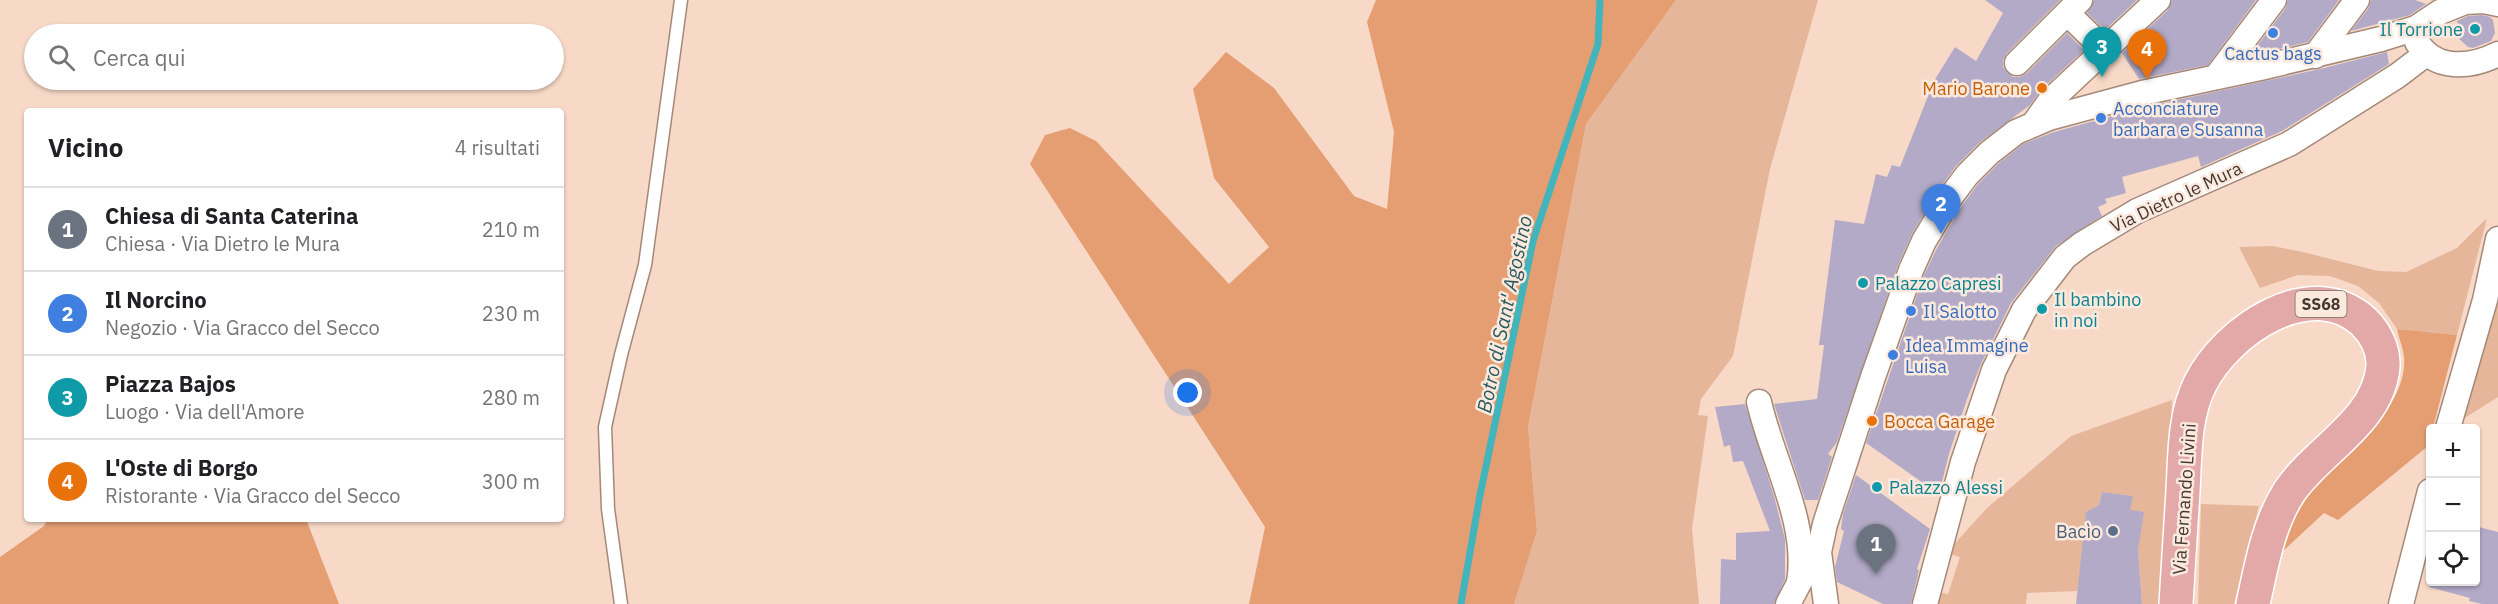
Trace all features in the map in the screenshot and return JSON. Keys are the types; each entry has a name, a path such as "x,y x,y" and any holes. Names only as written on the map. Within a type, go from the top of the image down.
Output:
{"main road":[{"name":"Via Fernando Livini","path":"2176,604 2186,438 2191,409 2200,383 2210,367 2227,348 2268,318 2288,308 2305,304 2338,307 2362,321 2374,333 2382,358 2380,381 2375,394 2359,418 2307,471 2289,493 2269,538 2253,604"}],"street":[{"path":"2035,122 2050,101 2158,0"},
{"path":"2216,77 2274,0"},
{"path":"2315,56 2357,0"},
{"path":"1826,604 1819,552 1828,511 1840,473 1892,324 1924,241 1948,199 1976,165 2009,137 2035,122 2085,107 2315,56 2416,28 2453,2 2483,1 2498,4"},
{"path":"2017,63 2074,7 2105,50"},
{"path":"2416,28 2415,39 2426,54 2441,63 2454,65 2482,60 2498,54"},
{"name":"Via Dietro le Mura","path":"1924,604 1968,445 1994,370 2019,318 2033,296 2065,257 2082,244 2137,211 2289,144 2397,76 2426,54"},
{"path":"2449,424 2485,300 2498,239"},
{"path":"1759,402 1768,438 1798,528 1801,558 1799,582"},
{"path":"2401,604 2426,507"},
{"path":"1788,604 1799,582 1819,552"}],"lane":[{"path":"621,604 608,509 605,428 621,355 645,265 681,0"}],"shaded area":[{"path":"1376,0 1676,0 1586,124 1528,427 1537,531 1514,604 1249,604 1265,527 1030,164 1045,135 1070,128 1096,141 1229,284 1269,247 1214,178 1193,89 1226,52 1274,88 1354,196 1387,209 1394,132 1367,22"},
{"path":"1676,0 1818,0 1770,169 1733,356 1701,399 1698,415 1708,416 1692,529 1699,604 1514,604 1537,531 1528,427 1586,124"},
{"path":"2487,218 2457,335 2397,329 2379,303 2358,286 2330,276 2298,275 2260,288 2239,247 2272,246 2378,271 2406,272 2457,248"},
{"path":"2498,278 2498,397 2460,421"},
{"path":"2397,329 2457,335 2434,424 2426,424 2426,448 2338,520 2324,513 2282,552 2292,524 2307,498 2384,415 2403,376 2404,356"},
{"path":"2172,400 2163,604 2142,604 2138,550 2130,510 2132,496 2102,492 2078,591 2027,593 2026,604 1934,604 1937,592 1948,594 1960,557 1946,553 1987,508 2071,436"},
{"path":"2201,504 2259,506 2234,604 2198,604"},
{"path":"46,522 307,522 339,604 0,604 0,557 44,526"}],"building":[{"path":"1985,0 2060,0 2007,53 2003,60 2003,67 2013,77 2020,77 2027,73 2067,33 2084,50 2040,91 2030,105 1979,143 1956,166 1937,192 1912,234 1898,265 1837,442 1828,454 1832,457 1818,500 1805,500 1774,404 1817,399 1824,345 1819,345 1835,220 1864,224 1876,174 1887,177 1892,165 1900,167 1934,81 1955,47 1976,61 2003,13"},
{"path":"2094,0 2137,0 2105,30 2087,13"},
{"path":"2172,0 2256,0 2208,65 2139,79 2122,53 2168,10"},
{"path":"2288,0 2339,0 2308,42 2251,54 2285,9"},
{"path":"2371,0 2415,0 2426,4 2410,15 2351,31 2368,9"},
{"name":"Il Torrione","path":"2482,15 2493,20 2495,33 2491,41 2473,48 2468,47 2458,38 2457,21 2468,16"},
{"path":"2387,52 2389,64 2282,131 2201,167 2198,156 2122,177 2126,193 2105,199 2107,203 2098,207 2102,216 2056,246 2011,303 1981,364 1967,399 1939,494 1866,443 1924,275 1937,248 1961,207 1978,184 2023,144 2054,132 2145,107"},
{"path":"1745,404 1785,539 1785,579 1774,604 1720,604 1721,559 1736,560 1736,533 1770,531 1743,461 1733,462 1730,445 1724,447 1715,407"},
{"path":"1856,475 1930,529 1917,569 1919,570 1911,604 1883,604 1837,582 1835,567 1844,531 1841,529 1843,514"},
{"name":"Bacìo","path":"2102,492 2133,496 2130,510 2144,512 2138,550 2142,604 2076,604 2086,512 2099,505"},
{"path":"2480,527 2498,532 2498,604 2469,601 2470,598 2429,587 2480,586"}],"waterway":[{"name":"Botro di Sant' Agostino","path":"1461,604 1480,495 1533,241 1598,44 1600,0"}],"place":[{"name":"Il Torrione","path":"2475,29"},
{"name":"Cactus bags","path":"2273,33"},
{"name":"Piazza Bajos","path":"2102,77"},
{"name":"L'Oste di Borgo","path":"2147,79"},
{"name":"Mario Barone","path":"2042,88"},
{"name":"Acconciature barbara e Susanna","path":"2101,118"},
{"name":"Il Norcino","path":"1941,234"},
{"name":"Palazzo Capresi","path":"1863,283"},
{"name":"Il bambino in noi","path":"2042,309"},
{"name":"Il Salotto","path":"1911,311"},
{"name":"Idea Immagine Luisa","path":"1893,355"},
{"name":"Bocca Garage","path":"1872,421"},
{"name":"Palazzo Alessi","path":"1877,487"},
{"name":"Bacìo","path":"2113,531"},
{"name":"Chiesa di Santa Caterina","path":"1876,574"}]}
